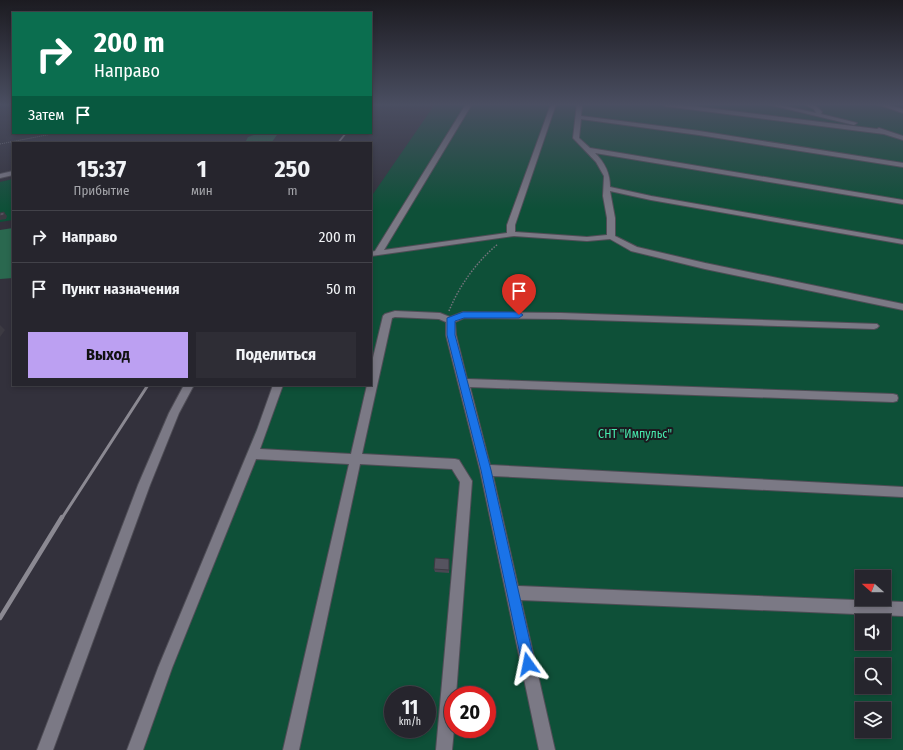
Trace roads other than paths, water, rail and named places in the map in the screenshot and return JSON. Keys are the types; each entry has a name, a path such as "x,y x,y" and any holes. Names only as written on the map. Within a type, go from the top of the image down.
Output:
{"lane":[{"path":"375,254 447,139"},
{"path":"510,235 511,225 541,139"},
{"path":"577,139 599,161 607,176 606,196 611,218 611,237"},
{"path":"738,139 903,165"},
{"path":"588,150 903,202"},
{"path":"0,176 12,173"},
{"path":"606,188 651,198 903,242"},
{"path":"375,254 510,235 587,239 611,237 634,249 705,266 903,307"},
{"path":"372,386 388,316 395,314 440,316 450,320 463,315 561,316 874,326"},
{"path":"450,320 451,335 486,470 547,750"},
{"path":"464,383 893,398"},
{"path":"45,750 144,485 174,413 188,386"},
{"path":"135,750 165,668 222,533 278,386"},
{"path":"291,750 372,386"},
{"path":"252,454 455,464 466,481 444,750"},
{"path":"486,470 903,492"},
{"path":"513,593 903,609"}],"railway":[{"path":"62,518 147,386"},
{"path":"0,618 62,517"}],"park label":[{"name":"СНТ \"Импульс\"","path":"635,434"}]}
